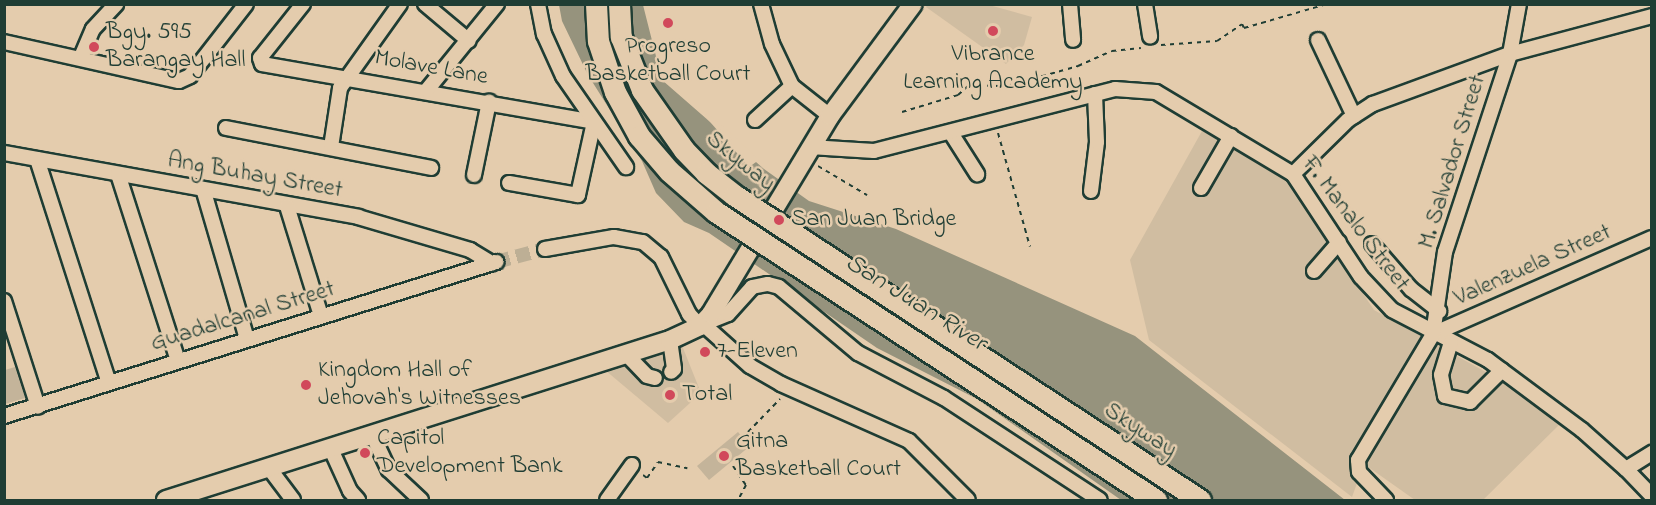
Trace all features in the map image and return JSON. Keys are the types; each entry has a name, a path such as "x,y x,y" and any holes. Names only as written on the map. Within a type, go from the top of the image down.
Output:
{"highway":[{"name":"Skyway","path":"596,4 598,41 615,92 639,136 669,171 716,212 1156,501"},
{"name":"Skyway","path":"619,4 621,37 642,90 677,141 706,173 734,195 1200,501"}],"main road":[{"path":"166,501 670,340 702,325 830,116 913,4"}],"street":[{"path":"81,57 93,29 116,4"},
{"path":"4,42 81,57 179,81 190,76 246,4"},
{"name":"Molave Lane","path":"303,4 260,61 594,122"},
{"path":"331,147 340,88 346,76 400,4"},
{"path":"425,4 469,41"},
{"path":"427,90 469,41 496,4"},
{"path":"538,4 552,53 594,122 626,167"},
{"path":"761,4 772,44 792,86 830,116"},
{"path":"1070,4 1073,40"},
{"path":"1145,4 1150,42"},
{"name":"M. Salvador Street","path":"1386,501 1359,472 1358,460 1433,334 1439,310 1445,252 1510,54 1519,4"},
{"path":"1293,174 1354,116 1373,104 1510,54 1652,16"},
{"path":"1318,40 1354,116"},
{"path":"754,120 792,86"},
{"name":"F. Manalo Street","path":"809,152 874,151 951,133 1095,94 1130,88 1156,92 1293,174 1340,242 1361,278 1384,303 1433,334 1502,370 1626,468 1652,496"},
{"path":"1091,191 1097,142 1095,94"},
{"path":"474,175 489,102"},
{"path":"508,183 578,195 594,122"},
{"path":"226,128 431,168"},
{"path":"951,133 977,174"},
{"path":"1201,188 1231,136"},
{"name":"Ang Buhay Street","path":"4,153 204,192 358,217 470,250 494,263"},
{"path":"37,159 109,382"},
{"path":"118,174 178,361"},
{"path":"204,192 247,339"},
{"path":"287,206 321,316"},
{"path":"545,249 614,237 643,242 661,257 689,314 750,366 791,388 909,441 968,501"},
{"name":"Valenzuela Street","path":"1433,334 1652,238"},
{"path":"1314,271 1340,242"},
{"path":"1372,244 1411,289 1439,310"},
{"name":"Guadalcanal Street","path":"4,416 494,263"},
{"path":"702,325 728,315 752,287 768,284 779,287 858,353 944,398 1100,501"},
{"path":"4,301 38,406"},
{"path":"670,340 674,362 671,372"},
{"path":"1451,342 1441,375 1445,396 1470,402 1502,370"},
{"path":"626,354 647,376 655,378"},
{"path":"372,434 389,470 421,501"},
{"path":"330,447 350,491 358,501"},
{"path":"1626,468 1652,453"},
{"path":"607,501 632,465"},
{"path":"269,468 293,501"}],"path":[{"path":"902,112 958,95 969,85 1007,86 1078,66 1112,51 1150,42 1217,41 1242,24 1244,28 1327,4"},
{"path":"1000,139 1030,247"},
{"path":"809,152 816,165 867,195"},
{"path":"748,432 791,388"},
{"path":"632,465 647,478 658,462 670,467 687,468"},
{"path":"732,466 746,485 738,501"}],"shaded area":[{"name":"Vibrance Learning Academy","path":"928,4 989,5 1032,17 1024,45 1006,64 926,7"},
{"path":"1202,131 1284,176 1374,310 1502,381 1559,425 1483,500 1415,500 1364,464 1352,497 1149,340 1130,260"},
{"path":"681,343 701,393 668,423 605,370"},
{"path":"15,367 25,398 5,404 5,370"},
{"name":"Gitna Basketball Court","path":"738,432 750,446 709,480 697,466"}],"water":[{"name":"San Juan River","path":"559,5 643,5 662,80 764,169 809,201 896,229 1135,336 1345,500 1121,500 977,399 877,348 709,233 684,222 656,193 642,161 588,75 562,21"}],"pier":[{"path":"707,113 759,160 749,167 705,116"}],"tunnel":[{"path":"496,262 545,249"}],"place":[{"name":"Progreso Basketball Court","path":"668,23"},
{"name":"Vibrance Learning Academy","path":"993,31"},
{"name":"Bgy. 595 Barangay Hall","path":"94,47"},
{"name":"San Juan Bridge","path":"779,220"},
{"name":"7-Eleven","path":"705,352"},
{"name":"Kingdom Hall of Jehovah's Witnesses","path":"306,385"},
{"name":"Total","path":"670,395"},
{"name":"Capitol Development Bank","path":"365,453"},
{"name":"Gitna Basketball Court","path":"724,456"}]}
